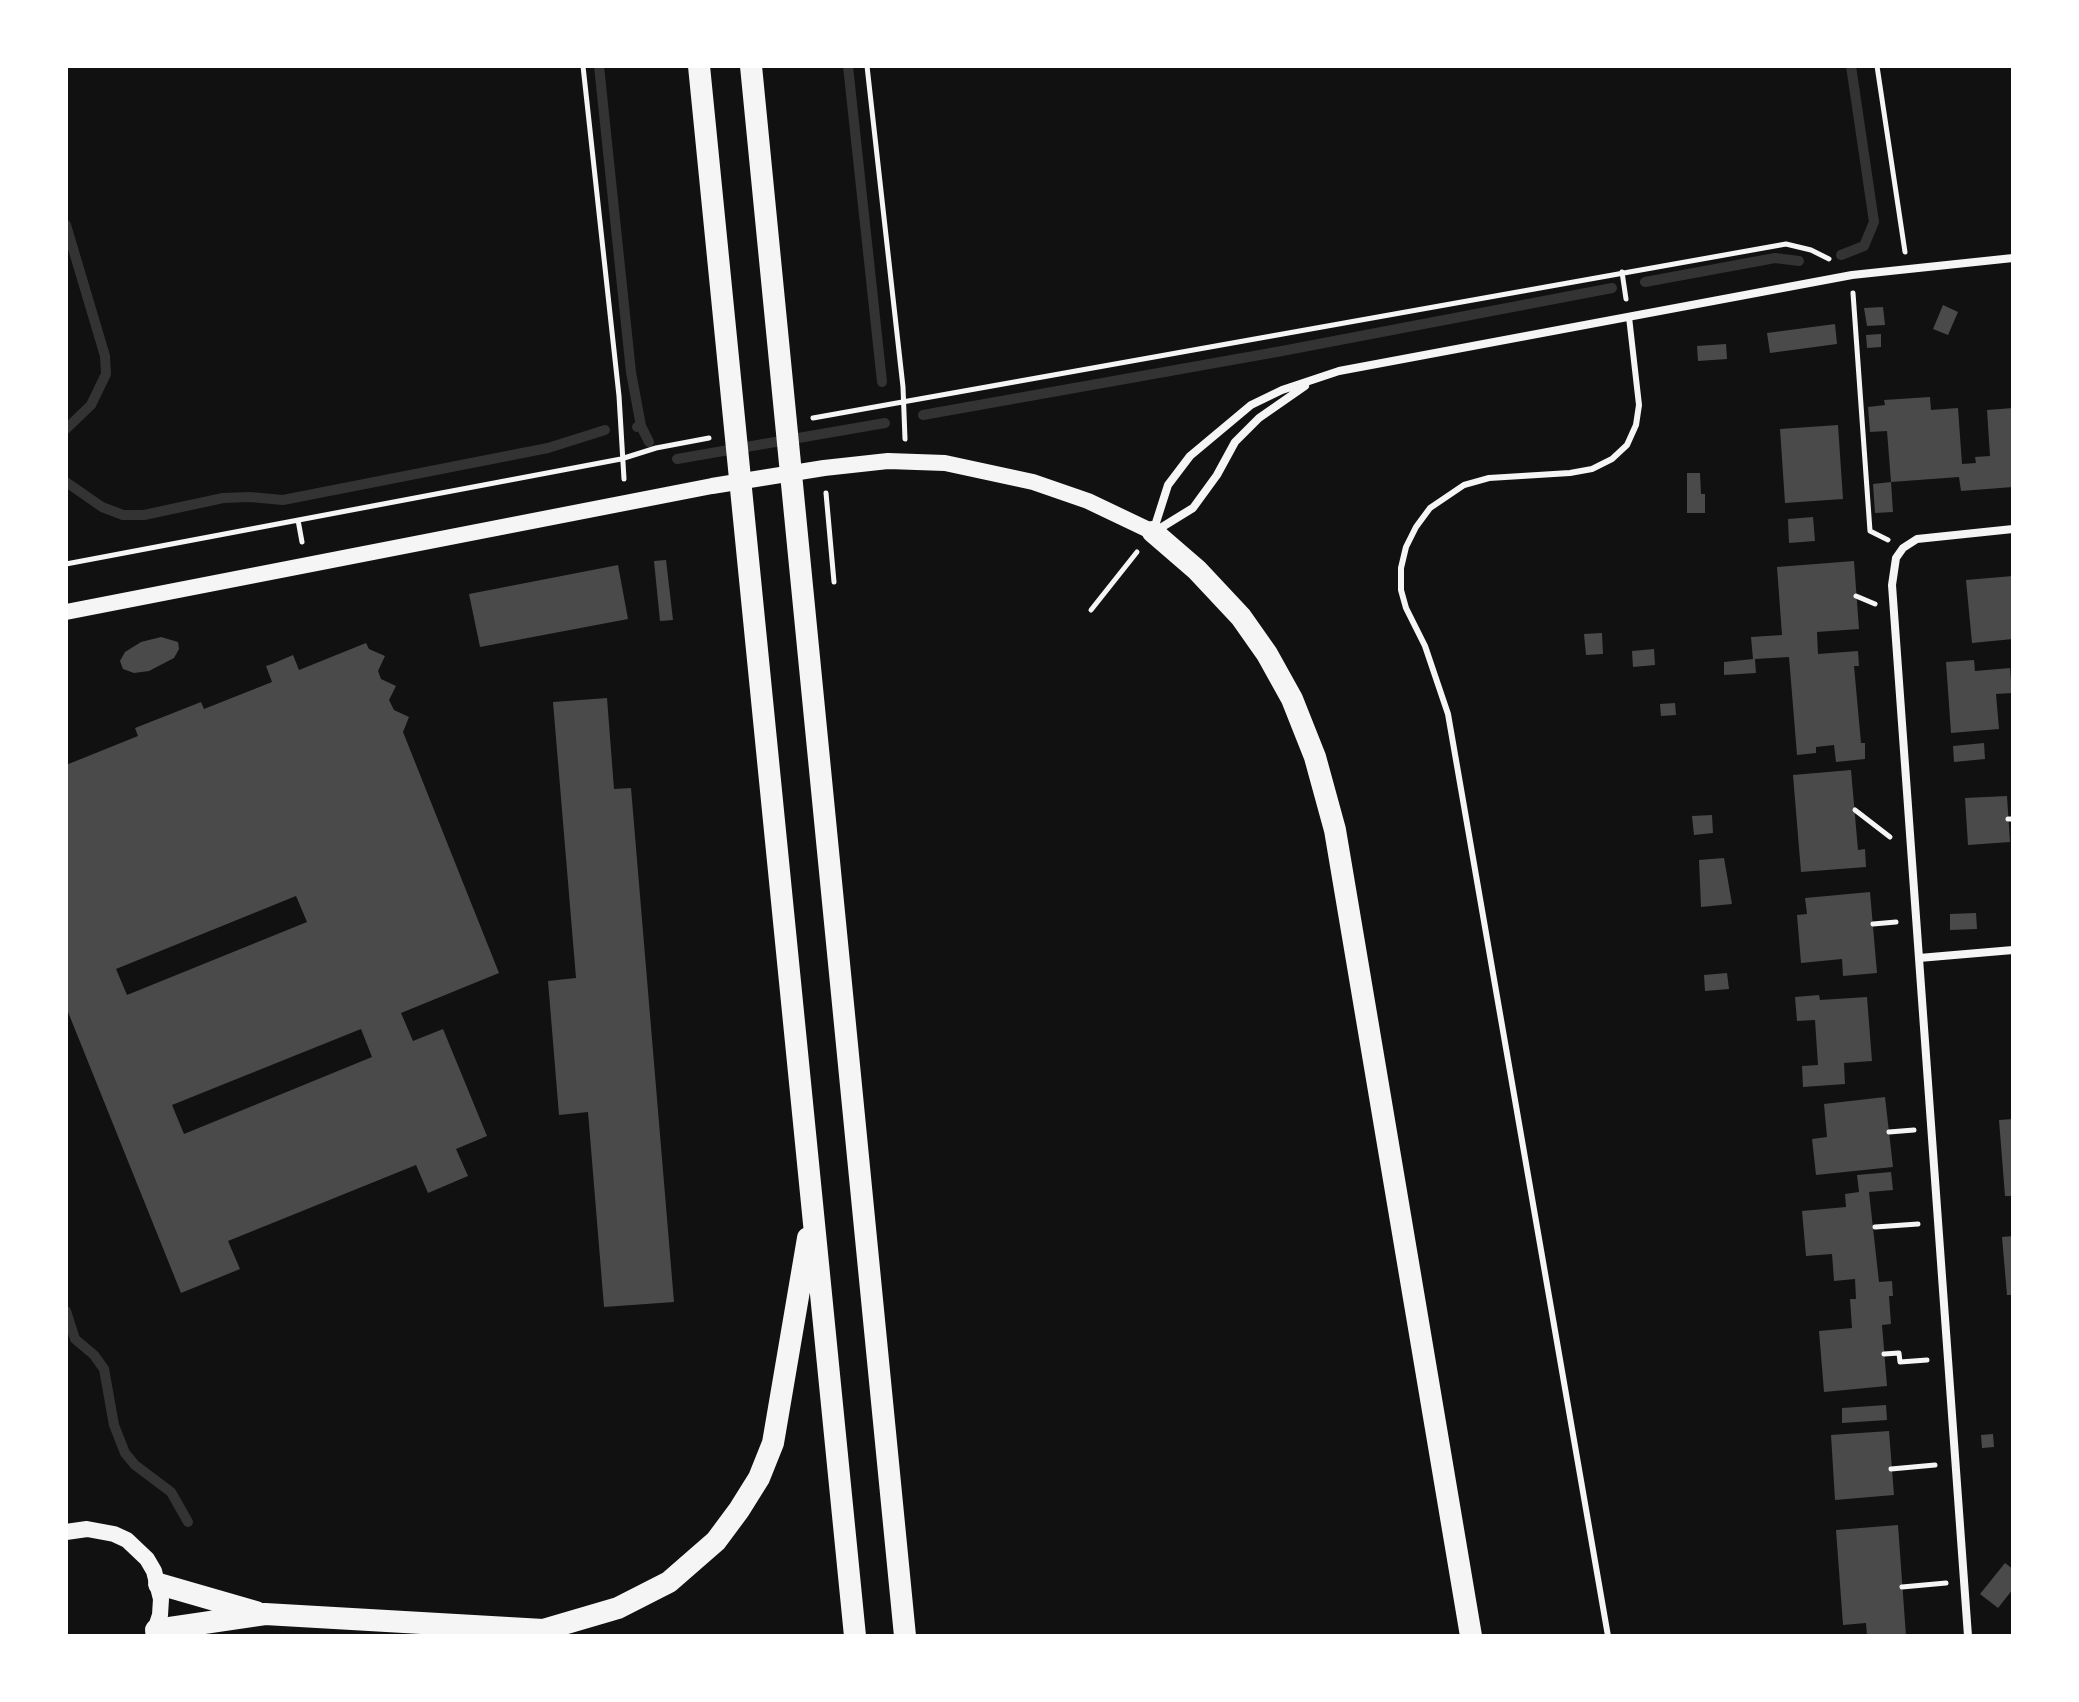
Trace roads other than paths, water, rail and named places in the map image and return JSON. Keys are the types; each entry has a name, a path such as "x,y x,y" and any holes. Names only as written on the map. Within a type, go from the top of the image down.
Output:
{"highway":[{"path":"699,66 855,1636"},
{"path":"751,66 905,1636"},
{"path":"1153,532 1197,570 1241,617 1267,654 1292,699 1315,757 1335,830 1471,1636"},
{"path":"543,1630 618,1608 669,1582 716,1541 739,1510 759,1478 773,1443 814,1205"},
{"path":"159,1584 265,1614 543,1630 571,1636"},
{"path":"154,1633 265,1614"}],"main road":[{"path":"66,612 712,486 888,461 945,463 1033,482 1088,501 1153,532"},
{"path":"69,1527 101,1530 127,1540 147,1559 159,1584 161,1599 154,1633"}],"street":[{"path":"1153,532 1168,485 1190,456 1251,405 1282,390 1339,371 1852,275 2013,258"},
{"path":"1153,532 1193,508 1217,475 1235,442 1259,418 1312,382"},
{"path":"1968,1636 1892,585 1896,558 1903,548 1917,539 2013,529"},
{"path":"1919,958 2013,950"}],"lane":[{"path":"1608,1636 1448,714 1425,646 1406,608 1401,590 1401,568 1406,547 1430,508 1464,485 1489,478 1592,469 1612,459 1627,445 1636,425 1639,405 1629,317"}],"waterway":[{"path":"599,66 631,372 641,426"},
{"path":"848,66 882,382"},
{"path":"1841,255 1864,246 1874,222 1851,66"},
{"path":"66,225 105,356 106,374 91,405 66,429"},
{"path":"1645,282 1775,258 1799,261"},
{"path":"923,415 1612,288"},
{"path":"677,459 885,423"},
{"path":"637,427 641,426 649,442"},
{"path":"66,482 102,507 123,515 144,515 223,498 283,500 548,448 605,430"},
{"path":"66,1311 75,1339 94,1355 104,1369 114,1425 125,1453 135,1465 171,1492 188,1522"}]}
